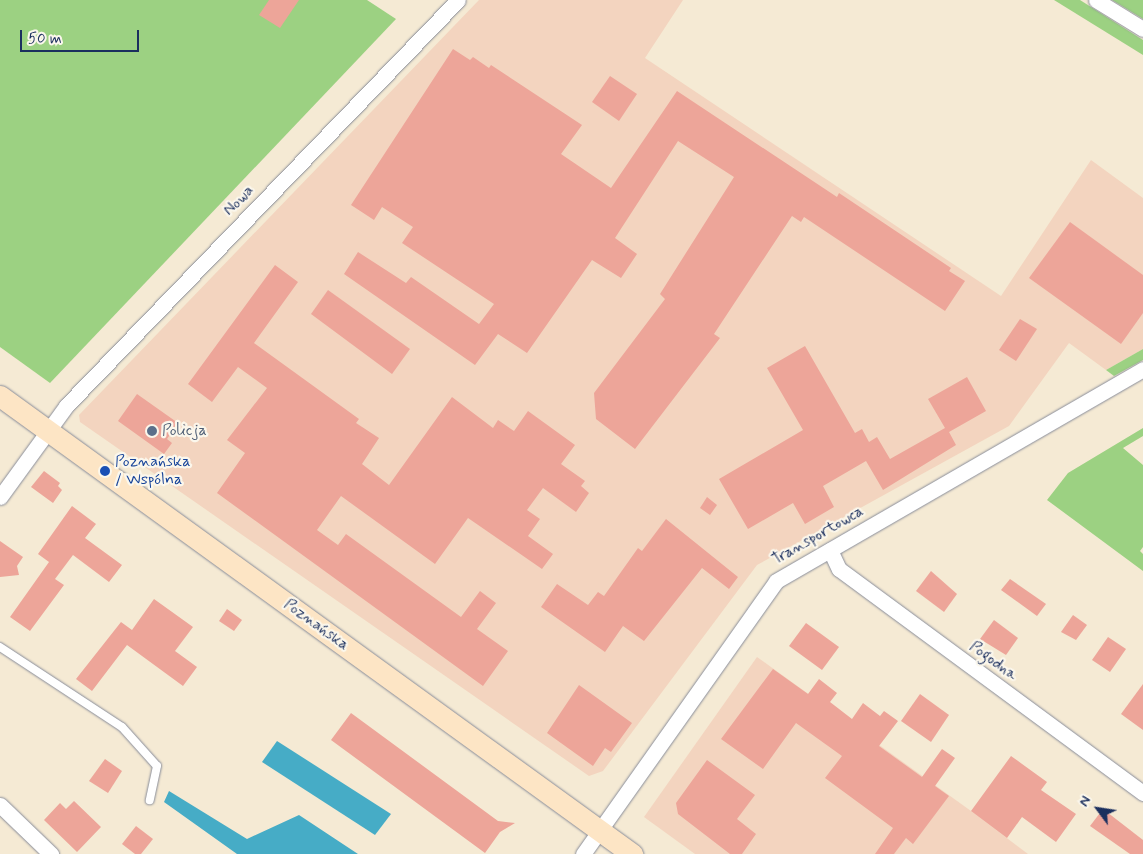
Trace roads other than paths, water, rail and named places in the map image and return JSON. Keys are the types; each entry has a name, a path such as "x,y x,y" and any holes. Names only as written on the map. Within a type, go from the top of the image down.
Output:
{"main road":[{"name":"Poznańska","path":"0,396 632,854"}],"street":[{"name":"Nowa","path":"0,497 47,429 458,0"},
{"path":"1096,0 1143,29"},
{"name":"Transportowca","path":"583,854 776,580 1143,369"},
{"name":"Pogodna","path":"830,550 839,569 1143,793"},
{"path":"0,805 51,854"}],"lane":[{"path":"0,647 122,727 157,766 150,800"}],"water":[{"path":"277,741 391,814 375,835 262,762"},
{"path":"169,791 247,839 299,815 358,854 237,854 164,802"}],"place":[{"name":"Policja","path":"152,431"},
{"name":"Poznańska / Wspólna","path":"105,471"}]}
